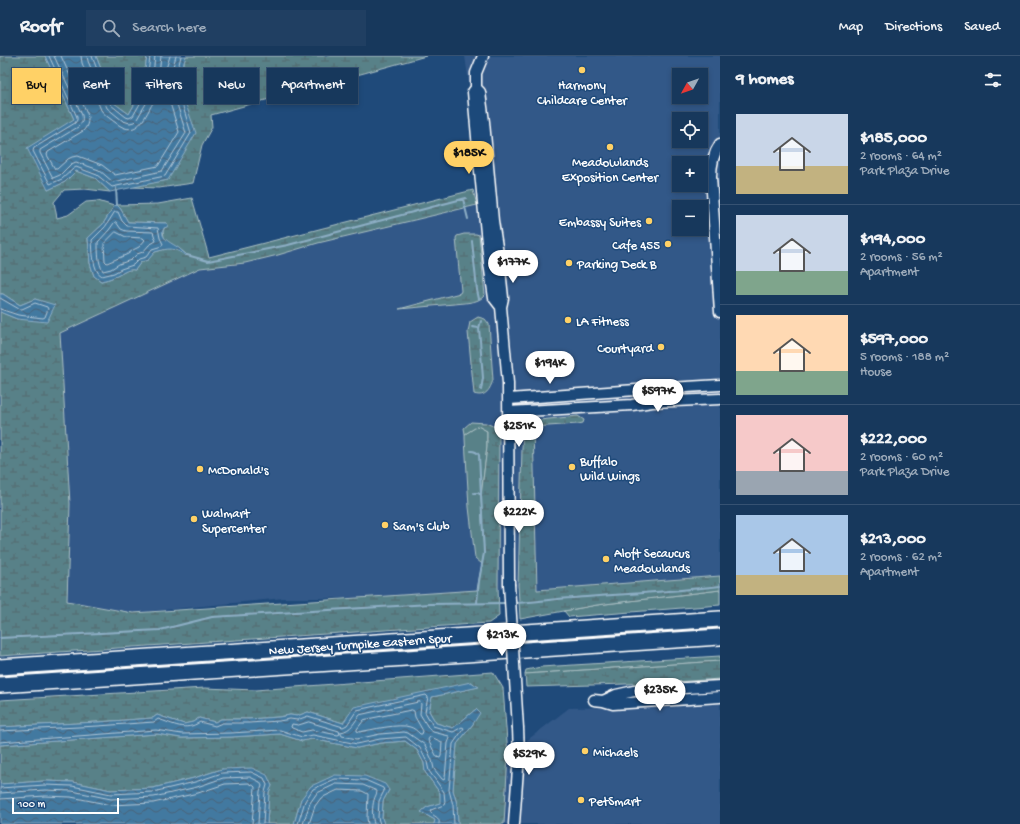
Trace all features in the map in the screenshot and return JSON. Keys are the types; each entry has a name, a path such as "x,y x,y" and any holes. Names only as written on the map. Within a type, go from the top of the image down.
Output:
{"highway":[{"name":"New Jersey Turnpike Eastern Spur","path":"0,667 720,619"},
{"name":"New Jersey Turnpike Eastern Spur","path":"0,685 720,637"}],"street":[{"path":"483,56 476,73 476,88 473,92 481,182 489,222 494,298 501,307 509,399 509,584 519,755 514,824"},
{"path":"720,144 715,151 711,177 720,312"},
{"path":"509,399 720,385"},
{"path":"509,412 720,399"},
{"path":"720,686 634,691 599,701 613,704 720,697"}],"shaded area":[{"path":"465,56 720,56 720,576 537,590 537,586 395,598 283,598 133,613 67,601 70,504 60,333 200,268 245,263 318,243 486,203"},
{"path":"720,704 720,824 504,824 508,755 569,708"}],"green space":[{"path":"0,56 45,56 51,68 12,68 12,104 61,104 61,91 74,119 48,190 65,182 76,171 95,178 110,192 85,189 64,190 54,202 57,218 68,215 86,202 98,201 114,206 103,224 88,238 90,263 94,276 101,281 127,271 135,270 141,262 144,262 155,252 169,248 187,255 166,241 163,231 167,223 128,222 117,205 158,204 192,198 209,257 473,190 477,205 318,243 245,263 200,268 60,333 70,504 67,601 133,613 477,590 484,553 481,496 487,447 487,431 478,426 465,434 464,428 471,422 486,423 495,427 499,437 499,616 489,623 0,656 0,312 17,319 55,306 35,299 20,305 3,294 0,294"},
{"path":"96,56 147,56 145,68 132,68 132,104 135,104 129,114 115,104 124,104 124,68 101,68"},
{"path":"186,56 426,56 358,75 358,68 267,68 267,100 259,102 259,68 204,68 204,104 251,104 211,115 212,127 202,145 193,183 159,188 130,187 168,180 183,104 196,104 196,68 182,68"},
{"path":"464,234 479,235 485,295 479,300 471,302 399,309 460,293 456,238 457,236"},
{"path":"478,317 485,319 489,324 493,380 487,392 482,395 474,394 468,332 470,322"},
{"path":"578,416 584,420 583,423 533,427 537,590 720,576 720,590 597,605 520,619 518,585 523,425 530,421"},
{"path":"478,426 487,431 487,447 481,496 484,553 482,564 475,558 469,507 465,439 465,434"},
{"path":"720,590 720,605 569,617 564,611 597,605"},
{"path":"720,656 720,661 525,674 526,670 541,667"},
{"path":"720,661 720,679 658,683 526,687 525,674"},
{"path":"493,672 503,688 508,755 504,824 458,824 457,804 453,790 457,744 473,724 476,709 453,728 436,723 429,711 432,697 478,687 471,682 343,723 308,712 297,716 290,715 249,719 221,719 215,722 199,718 193,722 184,724 157,715 153,718 0,727 0,700 205,688 255,690"},
{"path":"157,734 181,738 280,734 302,741 312,739 357,748 381,743 405,741 417,750 424,763 425,772 440,793 441,803 427,807 421,812 435,820 434,824 384,824 382,818 383,801 389,790 301,799 294,824 267,824 269,792 272,785 222,769 194,778 153,788 111,790 73,782 45,781 0,784 0,745"}],"water":[{"path":"45,56 96,56 101,68 69,68 69,104 115,104 129,114 135,104 186,104 196,133 168,180 110,192 95,178 76,171 65,182 48,190 27,148 74,119 61,91 61,68 51,68"},
{"path":"147,56 186,56 182,68 145,68"},
{"path":"117,205 128,222 167,223 168,225 164,228 163,235 167,240 187,255 186,256 171,249 155,252 148,260 141,262 135,270 127,271 101,281 94,276 90,263 88,238 103,224 114,206"},
{"path":"0,294 3,294 20,305 35,299 55,305 47,322 17,319 0,312"},
{"path":"471,682 479,687 432,697 429,711 436,723 453,728 476,709 480,713 457,744 453,790 457,804 458,824 434,824 435,820 421,812 427,807 440,803 440,793 425,772 424,763 417,750 405,741 381,743 357,748 312,739 302,741 280,734 181,738 157,734 0,745 0,727 153,718 157,715 184,724 193,722 199,718 215,722 221,719 249,719 290,715 297,716 308,712 343,723 354,707"},
{"path":"252,768 267,775 272,786 269,792 267,824 0,824 0,784 45,781 73,782 111,790 153,788 194,778 222,769"},
{"path":"335,775 365,776 385,784 389,790 383,801 382,818 384,824 294,824 301,799 311,786"}],"waterway":[{"path":"116,188 117,205"},
{"path":"187,255 208,261 288,245 466,198"},
{"path":"463,199 468,219"},
{"path":"472,241 479,299"},
{"path":"481,321 479,328 483,378 481,390"},
{"path":"472,327 479,328"},
{"path":"471,451 476,452 479,455 484,553 477,603"},
{"path":"474,493 481,495"},
{"path":"514,603 720,586"},
{"path":"0,638 160,630 212,617 430,604 508,603"}],"place":[{"name":"Harmony Childcare Center","path":"582,70"},
{"name":"Meadowlands Exposition Center","path":"610,147"},
{"name":"Embassy Suites","path":"649,221"},
{"name":"Cafe 455","path":"668,244"},
{"name":"Parking Deck B","path":"569,263"},
{"name":"LA Fitness","path":"568,320"},
{"name":"Courtyard","path":"661,347"},
{"name":"Buffalo Wild Wings","path":"572,467"},
{"name":"McDonald's","path":"200,469"},
{"name":"Walmart Supercenter","path":"194,519"},
{"name":"Sam's Club","path":"385,525"},
{"name":"Aloft Secaucus Meadowlands","path":"606,559"},
{"name":"Michaels","path":"585,751"},
{"name":"PetSmart","path":"581,800"}]}
